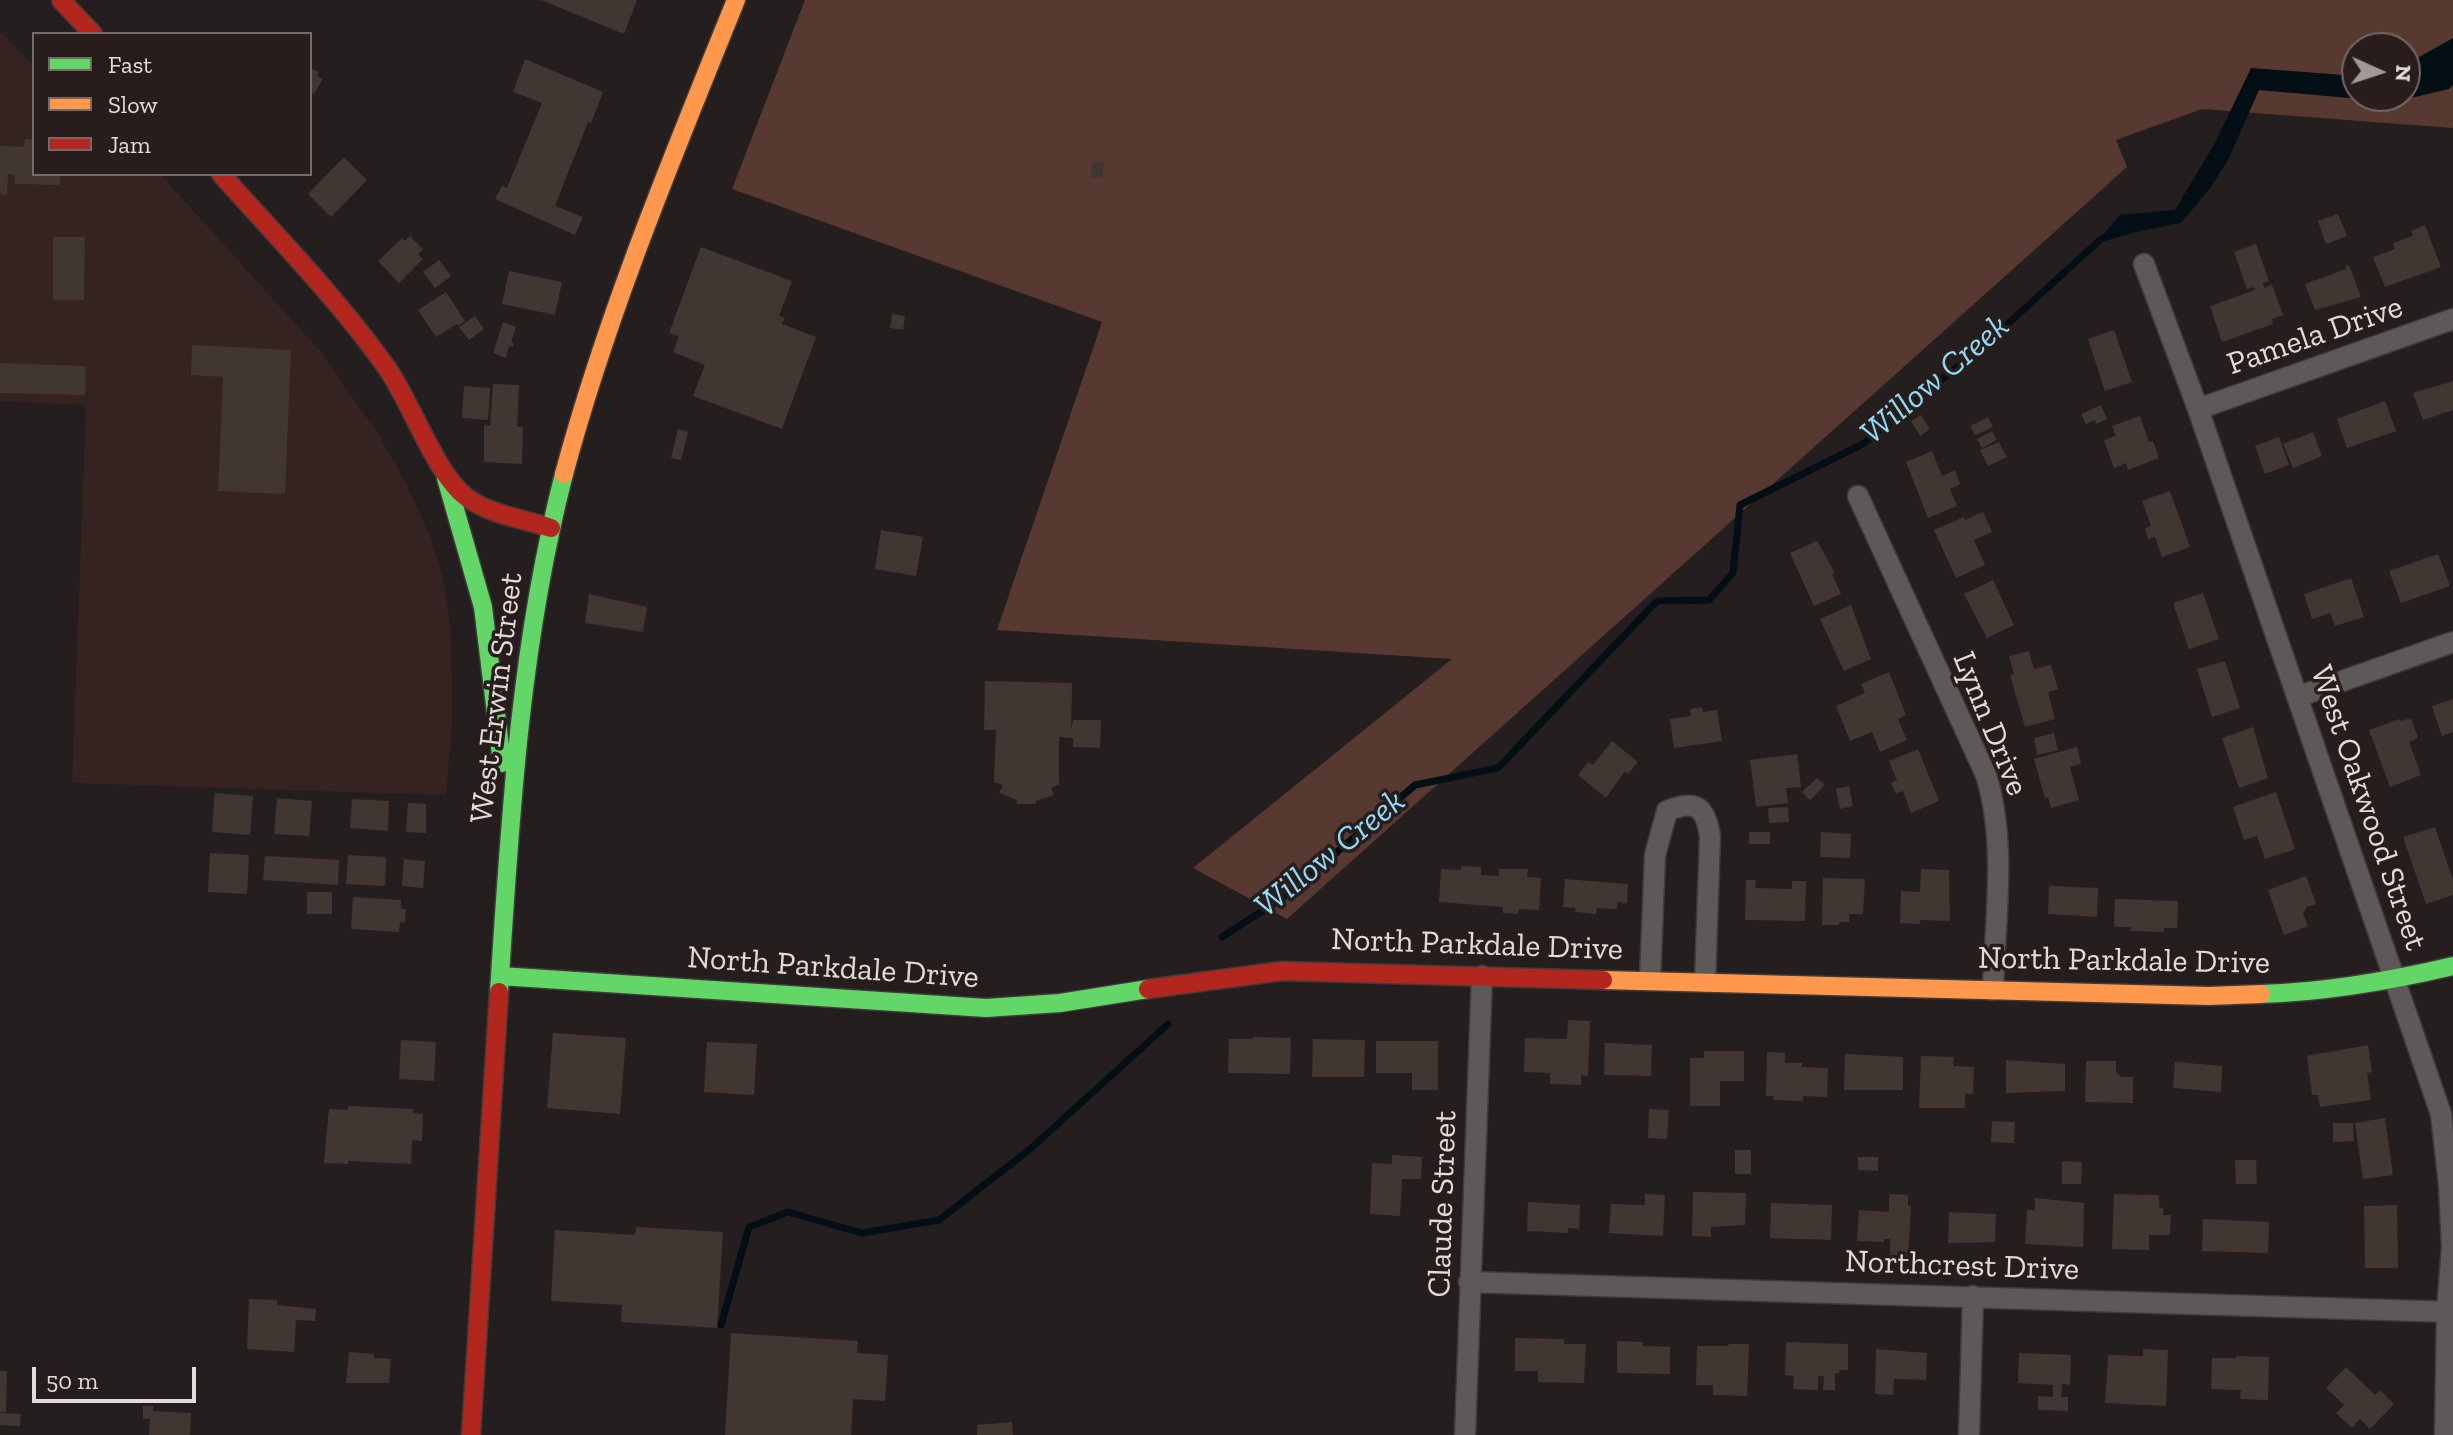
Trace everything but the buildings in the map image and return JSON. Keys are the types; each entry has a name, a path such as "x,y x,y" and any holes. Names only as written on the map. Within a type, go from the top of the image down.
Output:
{"street":[{"path":"61,0 91,32"},
{"name":"West Erwin Street","path":"471,1435 509,831 533,617 551,528 611,316 736,0"},
{"path":"223,176 324,288 375,351 402,392 445,472 463,495 478,505 551,528"},
{"name":"West Oakwood Street","path":"2144,264 2198,409 2441,1114 2452,1247 2445,1435"},
{"name":"Pamela Drive","path":"2198,409 2453,319"},
{"path":"445,472 476,577 489,641 509,831"},
{"name":"Lynn Drive","path":"1858,496 1986,775 1991,793 1997,855 1993,990"},
{"path":"2297,697 2453,642"},
{"path":"1650,980 1655,855 1667,811 1681,805 1694,806 1708,818 1705,982"},
{"name":"North Parkdale Drive","path":"500,976 986,1008 1073,1002 1217,976 1257,972 1354,971 2209,996 2303,993 2397,979 2453,966"},
{"name":"Claude Street","path":"1465,1435 1482,976"},
{"name":"Northcrest Drive","path":"1469,1282 2450,1312"},
{"path":"1969,1435 1973,1296"}],"shaded area":[{"path":"805,0 2453,0 2453,128 2202,109 2116,140 2127,167 1287,919 1193,868 1452,659 997,630 1102,322 732,189"},
{"path":"0,31 32,65 32,176 162,176 320,351 378,434 406,483 430,536 444,581 450,623 452,677 452,727 446,795 72,783 86,405 0,401"},
{"path":"2453,38 2453,85 2449,89 2421,96 2421,56"},
{"path":"2251,68 2341,75 2341,97 2259,90 2228,160 2211,187 2181,223 2095,244 2120,215 2175,210 2215,143"}],"waterway":[{"name":"Willow Creek","path":"1222,937 1287,895 1415,785 1498,768 1657,601 1709,600 1733,573 1740,505 1863,444 1989,341 2101,239"},
{"name":"Willow Creek","path":"721,1325 749,1227 788,1212 862,1233 939,1220 1029,1150 1168,1024"}],"traffic: fast":[{"path":"499,992 513,796 527,667 549,538 564,474"},
{"path":"446,478 483,607 502,763"},
{"path":"2261,994 2358,985 2453,966"},
{"path":"500,976 986,1008 1060,1003 1148,989"}],"traffic: slow":[{"path":"564,474 621,294 736,0"},
{"path":"1603,980 2209,996 2261,994"}],"traffic: jam":[{"path":"61,0 91,32"},
{"path":"223,176 368,342 396,382 434,455 455,486 485,508 551,528"},
{"path":"1148,989 1282,971 1603,980"},
{"path":"471,1435 499,992"}]}
